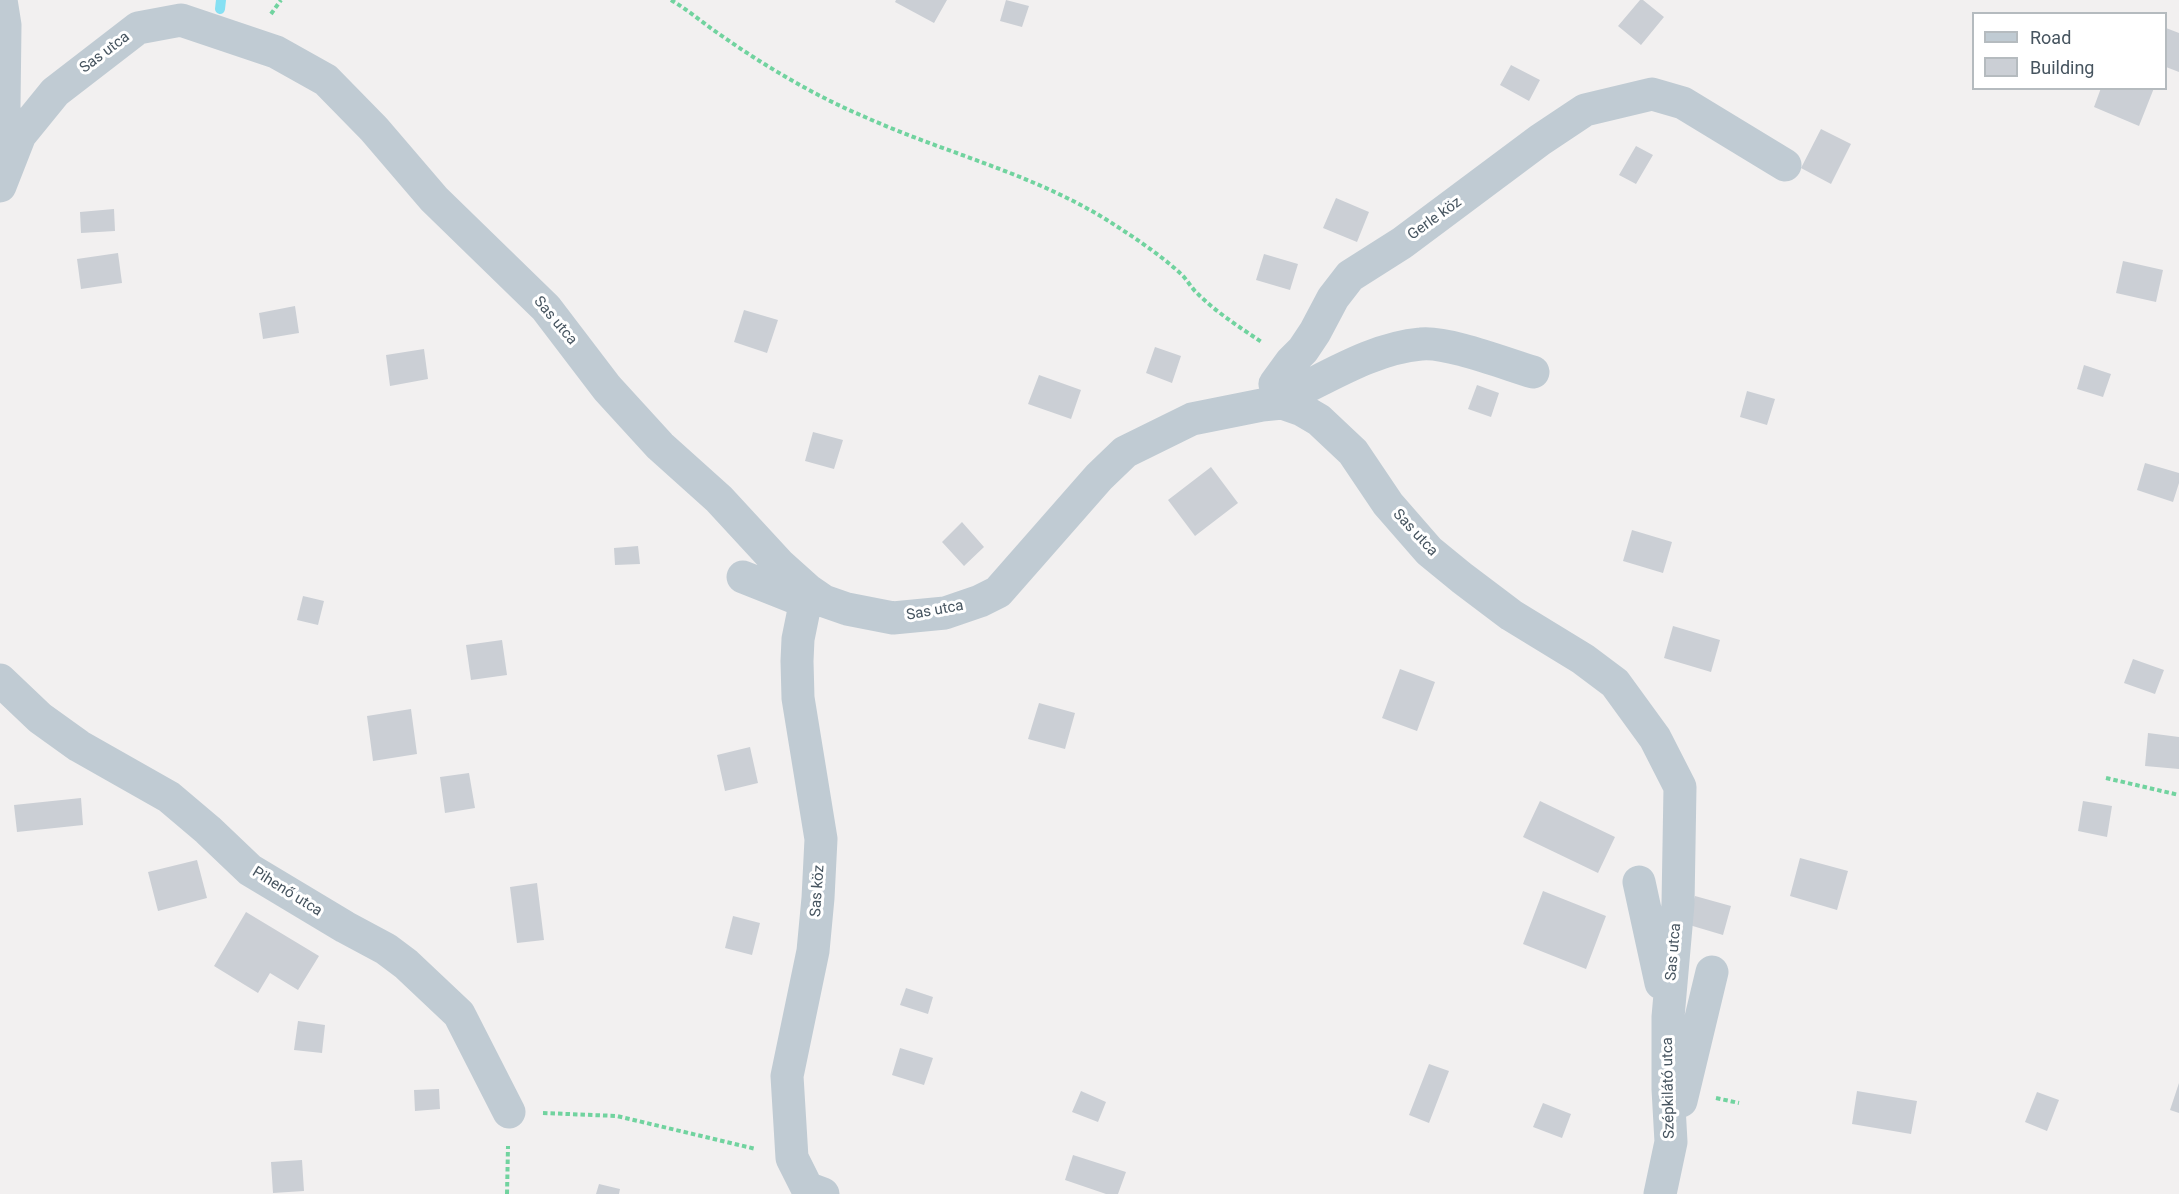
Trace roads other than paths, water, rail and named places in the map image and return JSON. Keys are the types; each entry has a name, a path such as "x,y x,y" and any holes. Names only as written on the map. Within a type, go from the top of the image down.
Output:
{"street":[{"path":"1,0 5,25 4,173"},
{"name":"Sas utca","path":"4,173 20,135 55,92 138,28 182,20 276,52 326,80 374,129 434,199 546,308 607,388 660,446 719,500 807,596 847,609 893,618 945,613 980,602 998,592 1092,485 1125,452 1192,419 1282,403 1302,410 1319,420 1353,452 1388,504 1429,551 1511,615 1583,659 1615,682 1656,738 1680,787 1678,904 1668,1017"},
{"name":"Gerle köz","path":"1282,403 1275,384 1309,341 1333,298 1350,276 1402,243 1540,140 1585,110 1652,94 1683,103 1785,165"},
{"path":"1282,403 1288,396 1378,353 1430,352 1444,346 1533,372"},
{"path":"743,577 807,596"},
{"name":"Sas köz","path":"807,596 797,661 798,698 821,838 813,951 787,1076 792,1158 815,1191"},
{"name":"Pihenő utca","path":"0,680 40,718 79,746 169,797 250,870 345,927 387,949 406,964 459,1014 509,1112"},
{"path":"1639,882 1668,1017"},
{"path":"1671,1142 1712,972"},
{"name":"Szépkilátó utca","path":"1660,1194 1671,1142 1668,1017"}],"waterway":[{"path":"220,9 221,0"}]}
